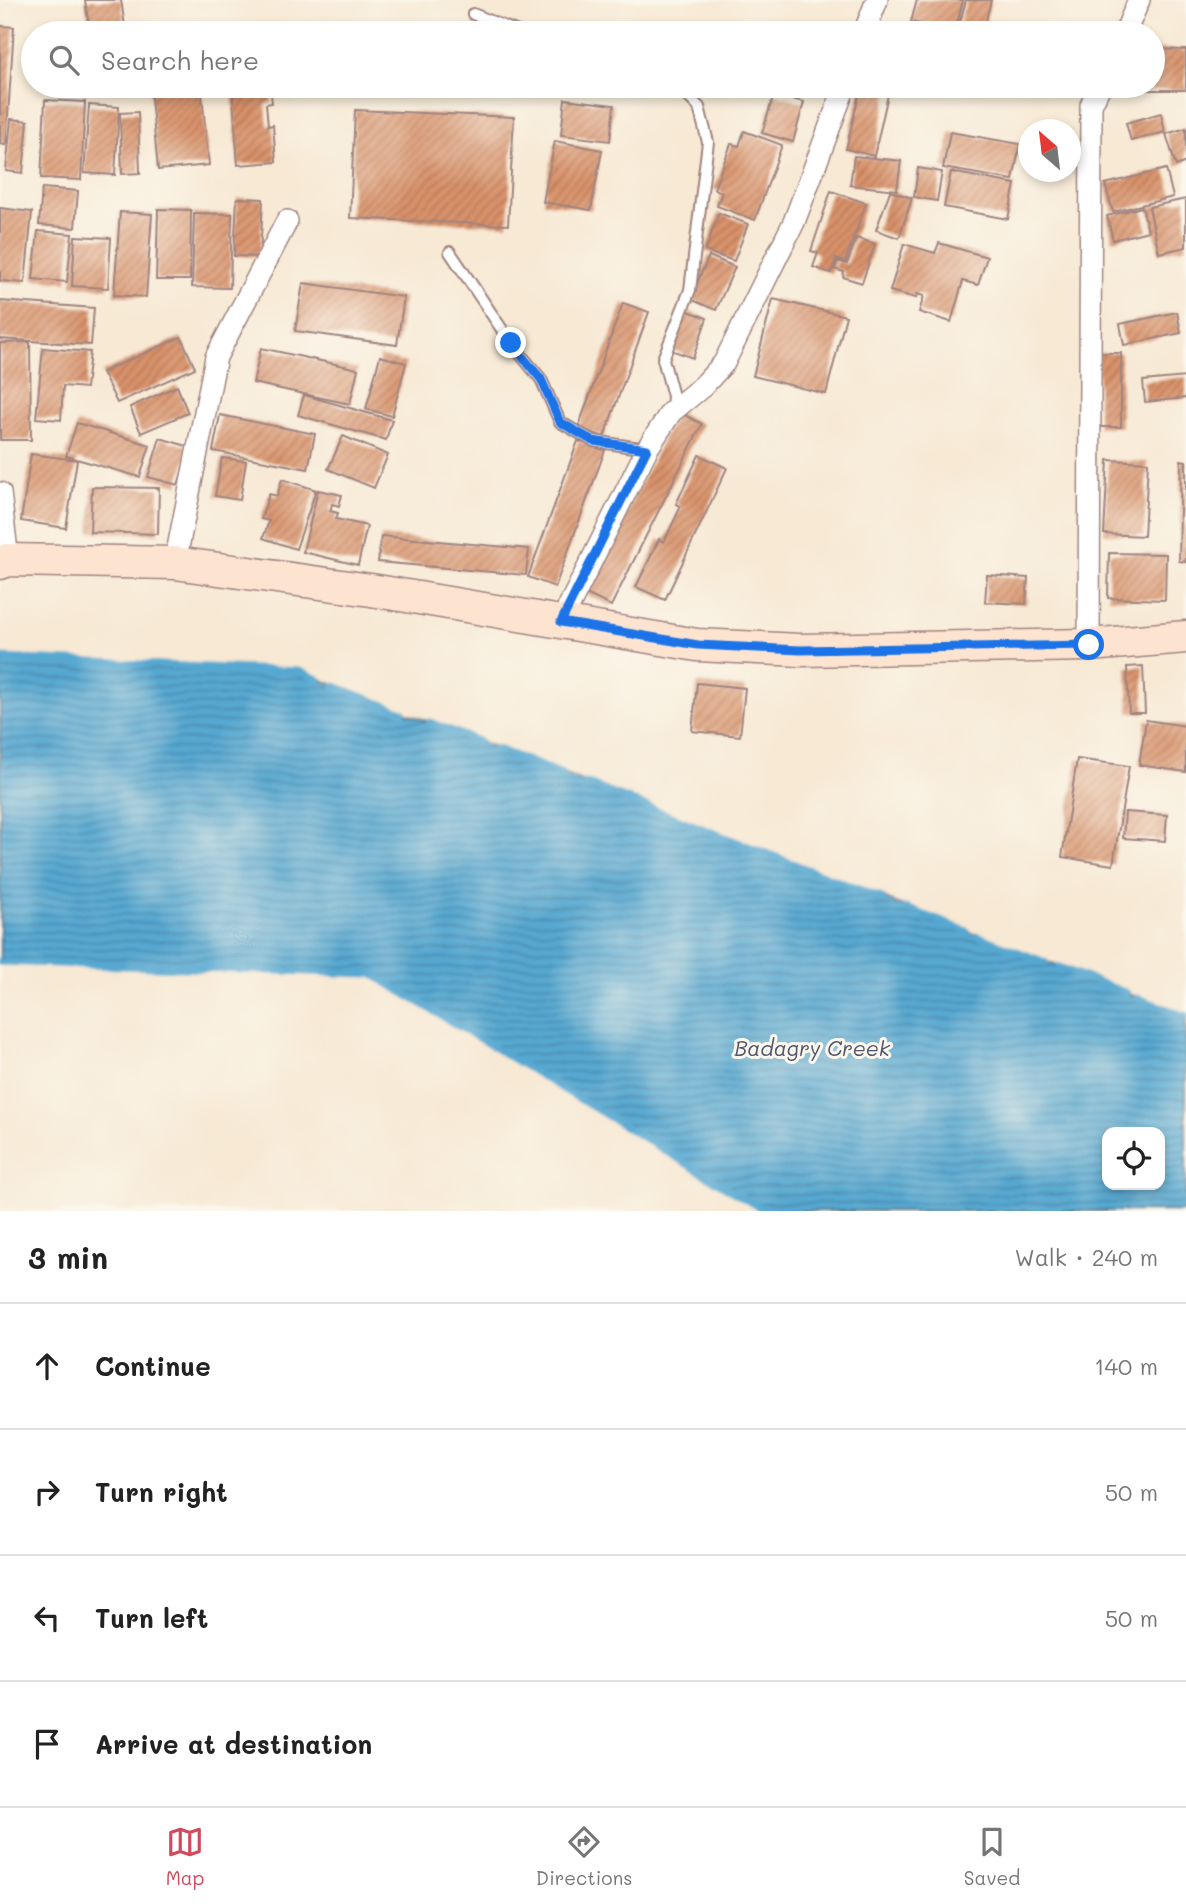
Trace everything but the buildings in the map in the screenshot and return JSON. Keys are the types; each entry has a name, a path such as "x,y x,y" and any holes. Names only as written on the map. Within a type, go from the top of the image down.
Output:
{"street":[{"path":"869,21 877,0"},
{"path":"1130,21 1139,0"},
{"path":"561,622 647,449 671,412 704,386 724,363 794,222 840,98"},
{"path":"1089,645 1091,105 1094,98"},
{"path":"175,563 216,357 286,222"},
{"path":"0,493 4,561 175,563 371,590 698,645 800,650 1089,645 1186,637"}],"lane":[{"path":"473,14 490,21"},
{"path":"671,412 673,396 663,359 691,290 708,142 699,107 690,98"},
{"path":"450,252 511,343 541,379 560,422 593,441 647,449"}],"water":[{"name":"Badagry Creek","path":"0,658 299,671 1186,1016 1186,1211 765,1211 372,974 0,962"}],"waterway":[{"path":"0,658 299,671 318,679"},
{"path":"335,686 403,712"},
{"path":"430,722 478,741"},
{"path":"495,748 562,774"},
{"path":"586,783 882,898"},
{"path":"906,908 967,931"},
{"path":"978,936 1045,962"},
{"path":"0,962 372,974 765,1211"},
{"path":"1059,967 1127,993"},
{"path":"1138,998 1186,1016"}],"route":[{"path":"511,343 541,379 560,422 593,441 647,449 561,622 698,645 800,650 1089,645"}]}
